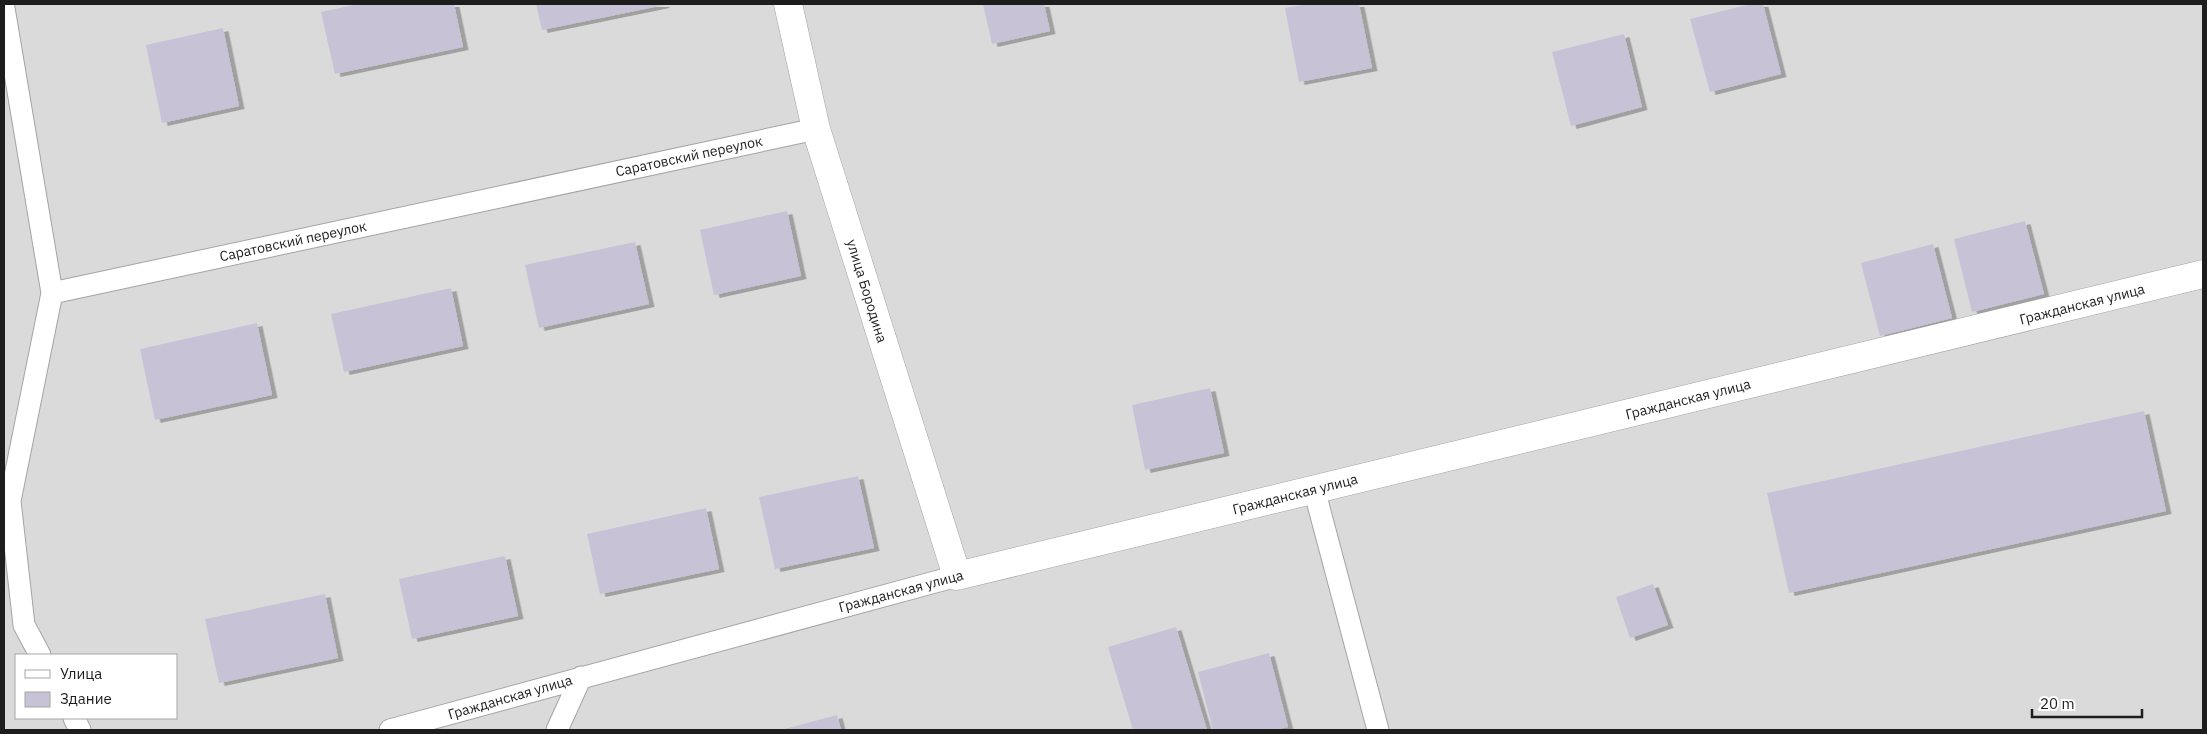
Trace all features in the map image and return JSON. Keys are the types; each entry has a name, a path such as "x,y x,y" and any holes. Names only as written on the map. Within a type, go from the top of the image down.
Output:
{"street":[{"name":"улица Бородина","path":"788,4 816,129 957,576"},
{"name":"Гражданская улица","path":"957,576 2203,274"}],"lane":[{"path":"4,8 52,293 10,501 24,625 39,654"},
{"name":"Саратовский переулок","path":"52,293 816,129"},
{"path":"1314,489 1378,730"},
{"name":"Гражданская улица","path":"390,730 957,576"},
{"path":"557,730 581,677"}],"shaded area":[{"path":"4,4 2203,4 2203,730 4,730"}],"building":[{"path":"358,4 454,4 463,47 335,74 321,12"},
{"path":"536,4 664,4 664,5 542,30"},
{"path":"983,4 1044,4 1050,31 992,44"},
{"path":"1308,4 1359,4 1372,68 1299,82 1285,8"},
{"path":"1751,4 1763,4 1781,74 1710,92 1690,19"},
{"path":"223,28 239,106 162,123 146,45"},
{"path":"1624,34 1642,107 1571,126 1552,52"},
{"path":"787,211 801,276 714,295 700,230"},
{"path":"2025,221 2044,294 1972,312 1954,239"},
{"path":"635,242 649,304 539,328 525,265"},
{"path":"1933,244 1952,318 1880,336 1861,263"},
{"path":"451,288 463,346 344,372 331,314"},
{"path":"257,323 272,395 155,420 140,349"},
{"path":"1210,388 1224,453 1145,470 1132,405"},
{"path":"2144,411 2166,511 1789,593 1767,493"},
{"path":"858,476 874,548 775,569 759,497"},
{"path":"706,508 719,569 600,594 587,534"},
{"path":"505,556 518,616 412,639 399,579"},
{"path":"1653,584 1668,625 1630,638 1616,597"},
{"path":"325,594 338,658 219,683 205,619"},
{"path":"1176,627 1207,730 1133,730 1108,647"},
{"path":"1269,653 1288,727 1274,730 1213,730 1198,672"},
{"path":"837,715 841,730 781,730"}]}
